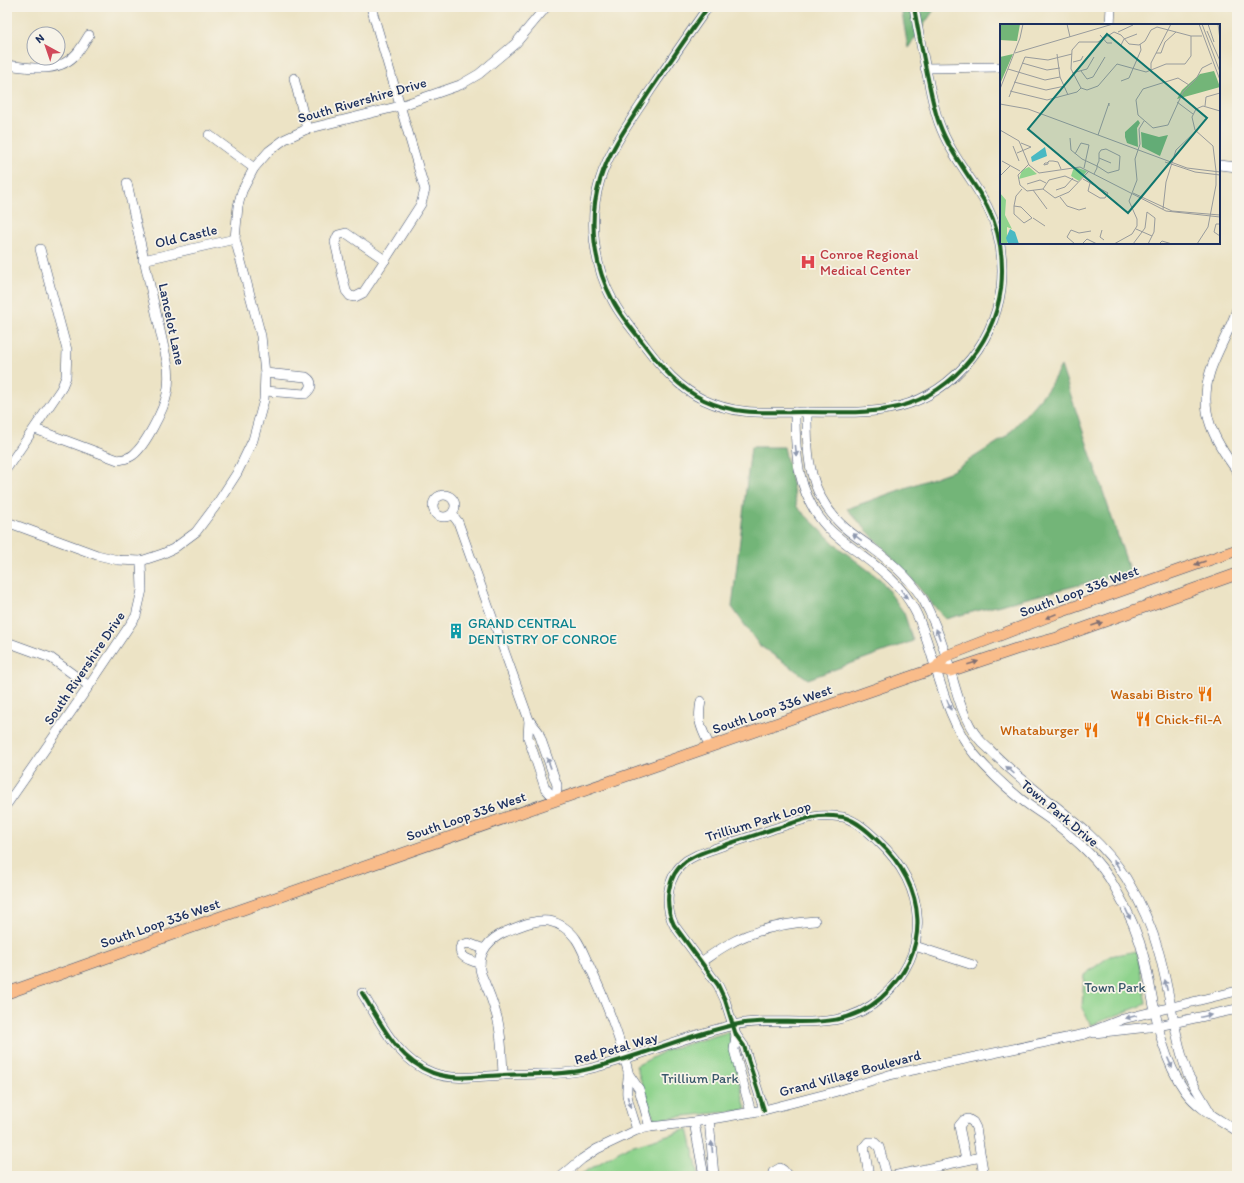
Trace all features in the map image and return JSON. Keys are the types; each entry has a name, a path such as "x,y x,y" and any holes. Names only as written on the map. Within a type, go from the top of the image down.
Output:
{"main road":[{"name":"South Loop 336 West","path":"7,993 212,920 936,668 946,656 1057,613 1237,550"},
{"path":"936,668 950,671 1016,649 1057,638 1237,574"}],"street":[{"path":"371,7 425,190 421,204 385,260 363,293 355,297 350,296 346,291 335,242 338,235 342,233 349,234 385,260"},
{"name":"South Rivershire Drive","path":"7,804 136,616 142,590 141,561 173,549 196,532 207,519 237,473 253,440 264,400 265,373 261,336 235,239 238,206 242,191 254,168 269,151 285,139 307,129 400,106 460,85 479,74 516,43 546,7"},
{"path":"708,7 629,122 606,165 599,182 594,220 594,240 600,270 614,304 663,369 689,392 704,400 735,411 765,413 869,412 911,403 946,384 962,370 975,354 986,336 995,315 1001,284 1002,262 999,240 987,206 954,156 945,139 932,102 914,7"},
{"path":"1110,24 1111,7"},
{"path":"7,65 50,68 64,63 76,54 89,35"},
{"path":"925,68 1000,67"},
{"path":"294,78 307,129"},
{"path":"209,135 254,168"},
{"path":"1220,164 1237,167"},
{"name":"Lancelot Lane","path":"35,429 118,460 126,459 138,450 158,418 163,406 169,380 168,366 143,260 127,182"},
{"name":"Old Castle","path":"143,260 235,239"},
{"path":"7,468 61,389 66,377 67,350 40,250"},
{"path":"1237,309 1210,371 1206,389 1207,413 1212,431 1220,448 1237,471"},
{"path":"265,373 306,377 309,379 311,384 310,388 305,394 265,391"},
{"name":"Town Park Drive","path":"795,412 795,446 798,465 805,491 812,504 827,527 888,576 902,591 922,625 953,716 964,738 975,754 998,780 1017,796 1051,820 1069,836 1098,864 1114,885 1130,918 1141,946 1164,1049 1177,1078 1186,1092 1202,1109 1211,1113 1237,1131"},
{"name":"Town Park Drive","path":"807,412 809,462 816,486 822,499 845,528 896,567 911,582 923,600 934,623 965,714 979,739 1021,780 1082,827 1119,867 1136,895 1153,934 1159,953 1179,1046 1188,1075 1211,1113"},
{"path":"452,514 458,522 529,720 538,731 557,785 556,800"},
{"path":"7,522 102,557 118,560 141,561"},
{"path":"888,576 896,567"},
{"path":"7,642 51,658 89,686"},
{"path":"702,701 699,712 700,723 710,747"},
{"name":"Trillium Park Loop","path":"732,1025 745,1023 803,1023 830,1021 858,1013 879,1000 888,991 904,969 915,946 917,920 913,892 901,866 892,854 866,830 854,822 843,818 818,816 697,855 685,862 677,870 672,879 669,890 668,908 670,917 674,925 718,985 725,1000 732,1025 736,1035 744,1046 764,1110"},
{"path":"701,962 727,944 746,936 768,928 815,920"},
{"path":"503,1075 501,1038 498,1018 479,968 484,949 495,937 524,925 539,921 549,921 561,925 576,939 592,972 614,1025 628,1073 638,1089 650,1127"},
{"path":"480,964 462,956 460,953 460,948 462,945 468,943 484,949"},
{"path":"915,946 973,965"},
{"name":"Grand Village Boulevard","path":"1085,1034 1123,1019 1237,991"},
{"name":"Red Petal Way","path":"362,992 396,1047 405,1057 433,1073 448,1077 582,1071 624,1060 671,1043 732,1025"},
{"name":"Grand Village Boulevard","path":"562,1176 582,1159 598,1149 637,1130 764,1110 834,1092 889,1075 1085,1034 1158,1026 1237,1009"},
{"name":"Trillium Park Loop","path":"736,1035 734,1050 751,1112"},
{"path":"628,1073 627,1095 637,1130"},
{"path":"709,1119 714,1176"},
{"path":"966,1160 959,1126 964,1120 971,1120 976,1128 984,1176"},
{"path":"694,1122 704,1176"},
{"path":"869,1176 864,1147 868,1142 874,1142 879,1148 887,1176"},
{"path":"893,1176 981,1157"},
{"path":"772,1176 773,1172 780,1168 788,1176"}],"green space":[{"path":"901,7 936,7 908,48"},
{"path":"1061,366 1130,572 945,619 909,576 847,509 952,471 1006,437 1048,389"},
{"path":"751,447 784,447 797,507 838,547 881,580 904,613 913,641 808,679 759,645 732,607"},
{"name":"Town Park","path":"1137,951 1146,1004 1091,1025 1082,1008 1084,975 1110,956"},
{"name":"Trillium Park","path":"728,1032 746,1110 654,1119 636,1066 667,1050"},
{"path":"688,1129 699,1176 578,1176 627,1147"}],"cycle path":[{"path":"708,7 636,112 622,134 604,168 596,195 594,211 594,242 606,287 616,307 665,370 687,390 704,400 729,409 753,412 867,412 888,409 909,403 929,394 948,382 964,367 977,350 988,331 996,310 1001,289 1002,268 998,236 987,206 955,156 939,123 931,96 914,7"},
{"path":"362,993 383,1028 409,1059 420,1067 433,1073 450,1077 574,1072 622,1060 696,1035 715,1030 734,1025 753,1022 828,1021 846,1017 864,1010 881,998 898,980 909,960 916,940 917,919 914,898 906,878 894,859 866,830 853,821 843,817 819,816 808,818 706,851 686,861 679,867 671,883 668,900 674,925 718,985 725,1000 736,1035 744,1046 764,1110"}],"place":[{"name":"Conroe Regional Medical Center","path":"808,262"},
{"name":"GRAND CENTRAL DENTISTRY OF CONROE","path":"456,631"},
{"name":"Wasabi Bistro","path":"1205,694"},
{"name":"Chick-fil-A","path":"1143,719"},
{"name":"Whataburger","path":"1091,730"}]}
